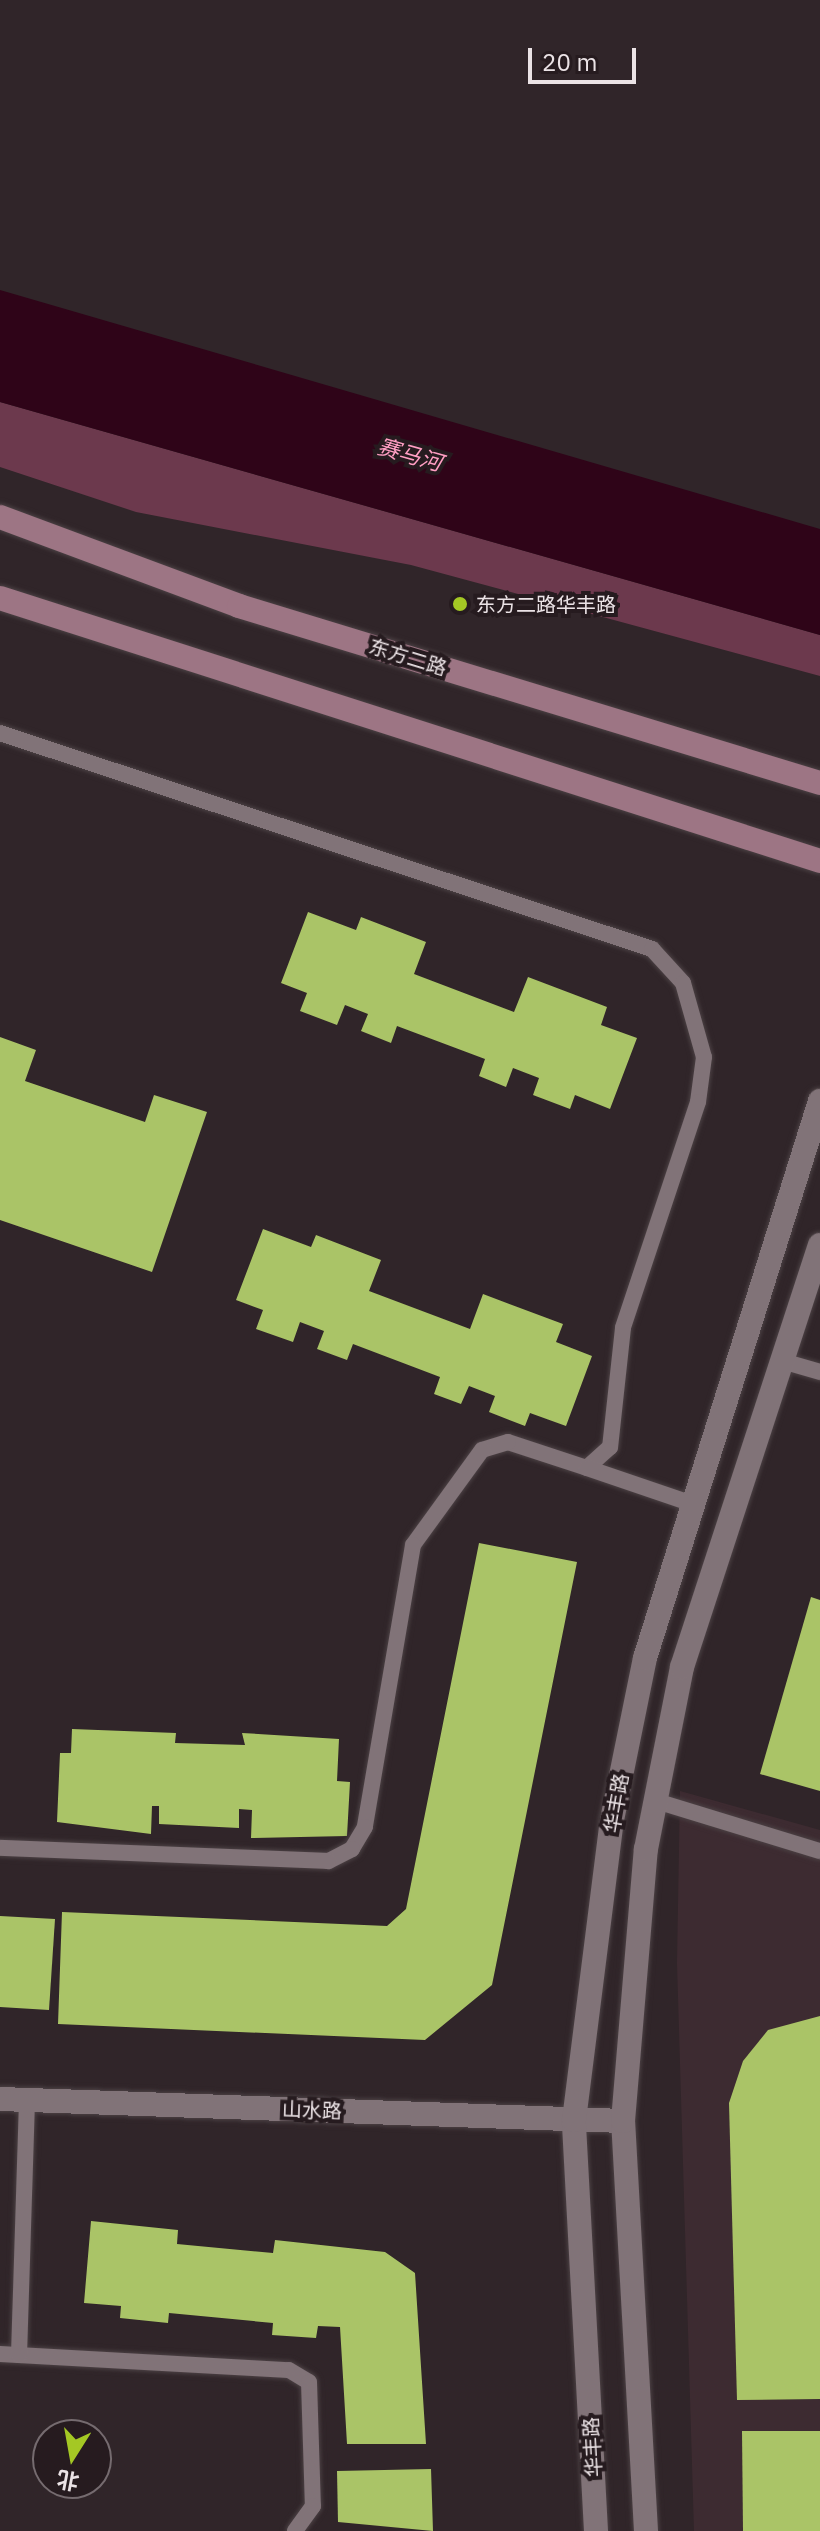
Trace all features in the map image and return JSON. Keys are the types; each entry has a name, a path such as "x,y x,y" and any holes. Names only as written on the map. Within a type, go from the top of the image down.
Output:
{"main road":[{"name":"东方二路","path":"0,517 239,606 820,783"},
{"path":"0,598 820,861"}],"street":[{"name":"华丰路","path":"596,2531 574,2120 612,1820 645,1658 820,1101"},
{"name":"华丰路","path":"646,2531 623,2121 656,1801 682,1667 782,1361 811,1304 820,1245"},
{"name":"山水路","path":"0,2099 623,2121"}],"lane":[{"path":"0,733 652,949 683,983 704,1057 698,1102 623,1328 610,1447 587,1468"},
{"path":"782,1361 820,1372"},
{"path":"0,1848 328,1861 352,1849 365,1827 413,1545 482,1450 508,1442 693,1504"},
{"path":"656,1801 820,1851"},
{"path":"19,2355 27,2100"},
{"path":"0,2354 289,2370 309,2382 313,2506 295,2531"}],"shaded area":[{"path":"0,402 820,635 820,676 411,565 136,512 0,467"},
{"path":"680,1791 820,1830 820,2531 694,2531 677,1963"}],"water":[{"name":"赛马河","path":"0,290 820,529 820,635 0,402"}],"building":[{"path":"308,912 356,930 361,917 426,942 414,974 514,1012 528,977 607,1007 601,1025 637,1038 610,1109 575,1095 570,1109 533,1095 539,1078 513,1068 506,1087 479,1076 485,1059 397,1026 391,1043 361,1031 368,1014 345,1005 337,1025 300,1011 307,993 281,983"},
{"path":"0,1037 36,1050 25,1081 145,1122 154,1095 207,1112 152,1272 0,1220"},
{"path":"263,1229 311,1247 316,1235 381,1260 369,1291 470,1329 483,1294 563,1324 556,1342 592,1356 566,1426 530,1413 525,1426 489,1412 495,1396 469,1386 461,1404 434,1394 440,1377 353,1344 347,1360 317,1349 324,1331 300,1322 293,1342 256,1329 263,1310 236,1300"},
{"path":"479,1543 577,1562 492,1985 425,2040 58,2024 62,1912 387,1926 406,1909"},
{"path":"811,1597 820,1600 820,1791 760,1774"},
{"path":"72,1729 176,1733 175,1743 245,1745 242,1733 339,1739 337,1781 350,1782 347,1836 251,1838 252,1810 239,1809 239,1828 159,1824 159,1806 152,1806 151,1834 57,1822 60,1753 71,1753"},
{"path":"0,1916 55,1919 49,2010 0,2007"},
{"path":"820,2016 820,2399 737,2400 729,2103 743,2061 768,2030"},
{"path":"91,2221 178,2230 177,2244 273,2253 275,2240 385,2252 415,2273 426,2444 347,2444 340,2327 318,2326 316,2338 272,2335 273,2323 169,2313 168,2323 120,2318 121,2306 84,2303"},
{"path":"742,2431 820,2431 820,2531 743,2531"},
{"path":"431,2469 433,2531 338,2522 337,2471"}],"place":[{"name":"东方二路华丰路","path":"460,604"}]}
